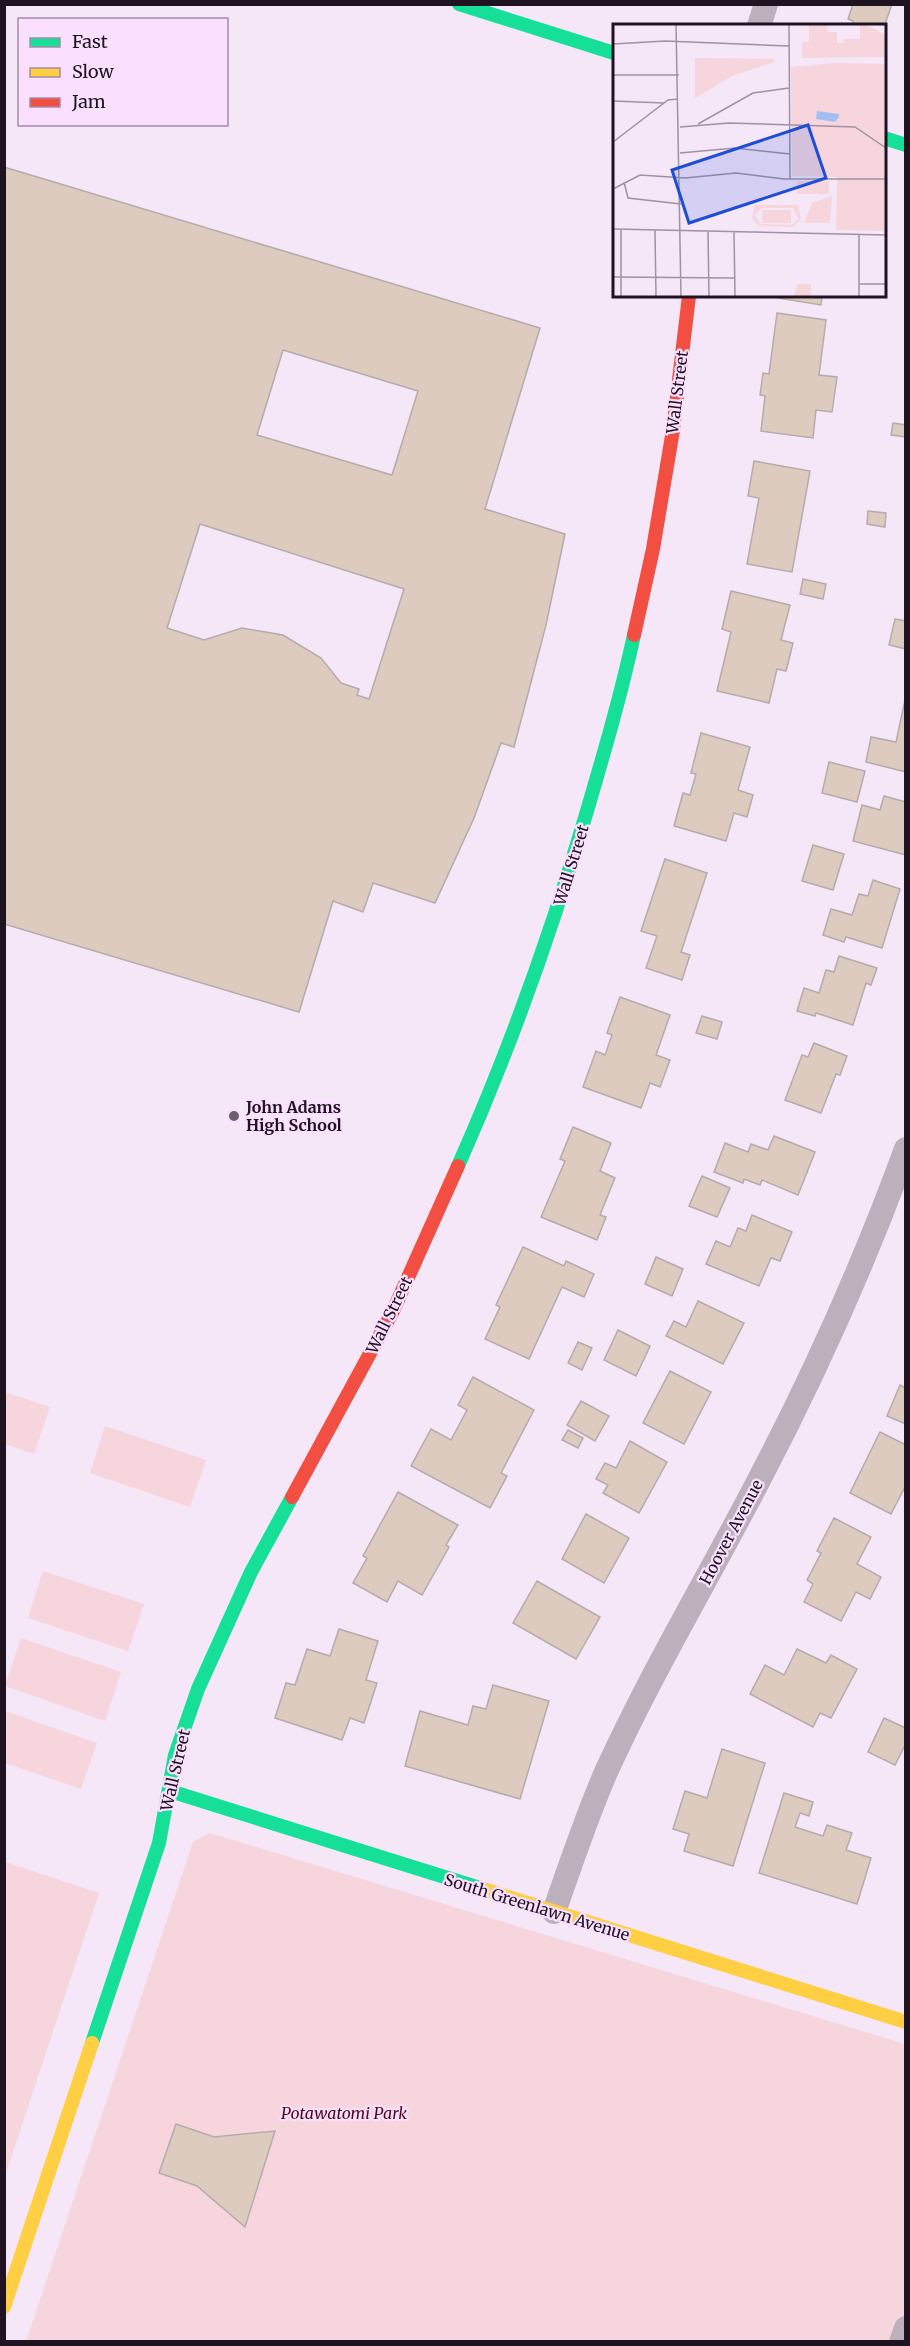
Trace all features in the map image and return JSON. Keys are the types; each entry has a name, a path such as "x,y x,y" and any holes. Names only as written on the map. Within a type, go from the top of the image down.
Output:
{"street":[{"path":"459,4 613,52"},
{"path":"760,24 766,4"},
{"path":"886,138 906,145"},
{"name":"Wall Street","path":"4,2307 159,1843 175,1755 207,1668 250,1572 356,1383 393,1311 485,1105 535,976 579,839 620,699 653,549 673,430 688,297"},
{"name":"Hoover Avenue","path":"554,1912 606,1773 661,1662 805,1389 906,1149"},
{"name":"South Greenlawn Avenue","path":"170,1791 906,2022"},
{"path":"901,2342 906,2328"}],"green space":[{"path":"5,1392 50,1407 34,1454 5,1444"},
{"path":"105,1426 206,1460 190,1507 90,1473"},
{"path":"43,1571 144,1604 128,1651 28,1618"},
{"path":"21,1638 121,1672 105,1721 5,1686"},
{"path":"5,1711 97,1743 81,1789 5,1763"},
{"name":"Potawatomi Park","path":"210,1833 905,2044 905,2341 26,2342 193,1842"},
{"path":"4,1862 99,1893 5,2176"}],"building":[{"path":"853,4 892,4 885,24 852,24 853,21 848,19"},
{"path":"4,167 540,328 485,509 565,534 546,625 514,747 501,743 474,818 435,903 373,883 363,912 333,901 299,1012 4,924","holes":["283,350 418,391 392,475 257,435","200,524 404,589 369,699 357,695 359,689 341,683 321,658 283,635 242,628 204,640 167,628"]},
{"path":"778,297 822,297 821,305"},
{"path":"777,313 826,320 819,375 837,377 832,412 816,410 813,438 761,431 765,396 760,395 763,373 769,374"},
{"path":"893,423 906,425 906,437 891,435"},
{"path":"754,461 810,471 792,572 747,564 759,498 748,496"},
{"path":"868,511 886,513 885,527 867,524"},
{"path":"803,579 826,584 823,599 800,594"},
{"path":"731,591 790,605 781,640 793,643 786,671 777,669 769,703 717,691 731,632 722,629"},
{"path":"895,619 906,621 906,649 889,645"},
{"path":"905,700 906,772 866,762 871,737 896,742"},
{"path":"701,733 750,747 738,790 753,795 747,817 734,813 726,841 674,826 683,793 690,795 696,774 691,773"},
{"path":"829,762 865,771 857,802 822,793"},
{"path":"884,796 906,802 906,855 853,841 862,805 880,810"},
{"path":"813,845 844,854 833,890 802,881"},
{"path":"665,859 707,873 681,952 690,955 682,980 646,968 657,936 641,931"},
{"path":"873,880 900,889 882,948 846,937 844,942 823,935 831,909 852,915 859,894 868,896"},
{"path":"839,956 877,968 871,985 866,983 853,1025 816,1013 815,1016 797,1011 804,988 819,993 826,970 834,972"},
{"path":"620,997 670,1015 656,1055 670,1060 660,1087 650,1083 641,1108 583,1087 596,1051 605,1055 612,1035 607,1033"},
{"path":"702,1016 722,1022 717,1039 696,1033"},
{"path":"814,1043 847,1056 840,1075 836,1074 821,1113 785,1100 802,1055 808,1057"},
{"path":"573,1127 611,1143 600,1171 615,1178 600,1215 606,1217 597,1240 541,1217 565,1161 560,1159"},
{"path":"774,1136 815,1152 798,1195 762,1180 760,1185 744,1179 743,1183 714,1172 725,1143 748,1152 751,1144 768,1150"},
{"path":"702,1176 730,1188 717,1217 689,1206"},
{"path":"752,1215 792,1232 780,1261 771,1258 759,1286 706,1264 716,1241 730,1247 738,1228 746,1231"},
{"path":"523,1247 564,1266 566,1261 594,1274 584,1297 562,1287 529,1359 485,1339 500,1307 496,1305"},
{"path":"656,1257 683,1269 672,1296 645,1284"},
{"path":"698,1301 744,1323 723,1364 666,1336 674,1321 686,1327"},
{"path":"618,1330 650,1346 636,1376 604,1360"},
{"path":"578,1342 592,1348 582,1370 568,1363"},
{"path":"670,1371 711,1392 684,1444 643,1423"},
{"path":"473,1377 534,1410 501,1473 507,1476 490,1508 411,1466 431,1429 451,1440 467,1410 458,1405"},
{"path":"906,1384 906,1424 887,1416 900,1385 904,1387"},
{"path":"581,1401 609,1416 595,1441 567,1425"},
{"path":"568,1430 583,1438 578,1448 562,1440"},
{"path":"880,1432 906,1445 906,1485 891,1514 850,1493"},
{"path":"630,1441 667,1462 639,1513 603,1493 608,1485 596,1479 605,1463 616,1468"},
{"path":"398,1492 458,1525 446,1545 449,1547 422,1595 398,1581 387,1602 353,1583 367,1558 363,1556"},
{"path":"586,1514 629,1538 604,1583 562,1559"},
{"path":"834,1518 871,1537 857,1564 881,1577 870,1599 856,1592 841,1621 804,1602 813,1584 807,1580 821,1553 817,1551"},
{"path":"537,1581 600,1617 576,1659 513,1623"},
{"path":"339,1629 378,1641 366,1680 377,1683 364,1723 350,1718 342,1740 275,1718 286,1683 295,1685 307,1649 330,1656"},
{"path":"797,1649 826,1663 831,1655 857,1669 831,1718 820,1713 813,1727 750,1694 765,1665 784,1675"},
{"path":"493,1685 549,1701 520,1799 405,1766 420,1711 468,1725 473,1706 486,1709"},
{"path":"884,1718 906,1728 906,1743 895,1765 868,1752"},
{"path":"722,1749 765,1763 733,1866 684,1851 689,1834 673,1829 685,1791 707,1798"},
{"path":"784,1793 813,1802 809,1816 800,1813 795,1827 823,1836 827,1825 852,1833 846,1850 871,1858 857,1904 759,1873"},
{"path":"176,2124 214,2137 275,2131 245,2227 197,2186 159,2173"}],"traffic: fast":[{"path":"459,4 613,53"},
{"path":"886,139 906,145"},
{"path":"458,1166 512,1035 559,902 606,746 634,635"},
{"path":"92,2043 159,1843 175,1755 198,1689 251,1572 292,1497"},
{"path":"170,1791 483,1889"}],"traffic: slow":[{"path":"483,1889 906,2022"},
{"path":"4,2307 92,2043"}],"traffic: jam":[{"path":"634,635 653,549 673,430 689,297"},
{"path":"292,1497 393,1311 458,1166"}],"place":[{"name":"John Adams High School","path":"234,1116"}]}
